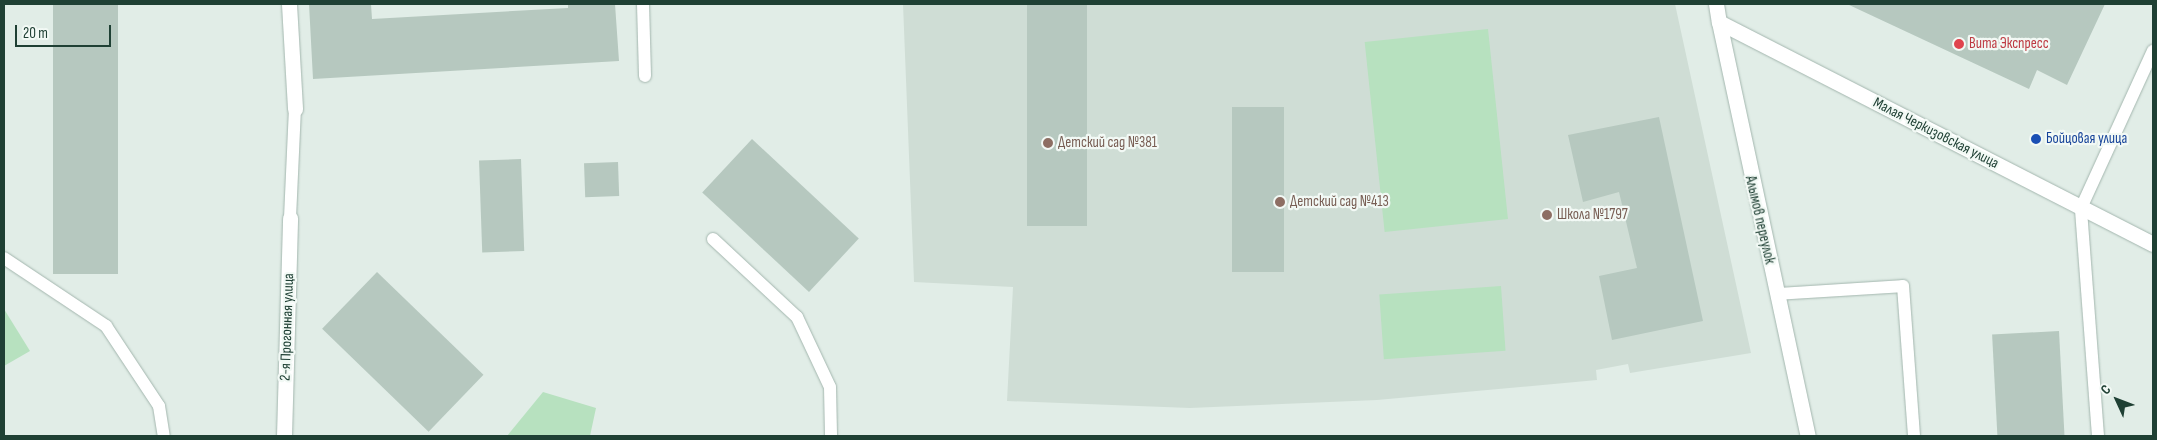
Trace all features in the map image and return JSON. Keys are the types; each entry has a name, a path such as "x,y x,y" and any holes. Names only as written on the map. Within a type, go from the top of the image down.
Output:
{"street":[{"path":"289,4 295,109"},
{"name":"Алымов переулок","path":"1716,4 1718,22 1808,436"},
{"name":"Малая Черкизовская улица","path":"1718,22 2153,244"},
{"name":"2-я Прогонная улица","path":"284,436 290,218"}],"lane":[{"path":"644,4 645,76"},
{"path":"2098,436 2080,208 2153,51"},
{"path":"290,218 295,109"},
{"path":"713,239 798,317 830,387 831,436"},
{"path":"4,258 106,326 159,406 164,436"},
{"path":"1776,294 1903,286 1914,436"}],"shaded area":[{"path":"903,4 1675,4 1751,353 1630,373 1628,364 1596,370 1597,380 1377,400 1190,408 1007,401 1013,287 914,282"}],"green space":[{"path":"1488,29 1508,219 1385,232 1365,42"},
{"path":"1501,286 1506,351 1384,359 1379,295"},
{"path":"4,309 30,351 4,366"},
{"path":"543,392 596,408 590,436 507,436"}],"building":[{"path":"53,4 118,4 118,274 53,274"},
{"path":"309,4 371,4 372,19 568,8 568,4 615,4 619,61 313,79"},
{"path":"1027,4 1087,4 1087,226 1027,226"},
{"path":"1847,4 2105,4 2067,85 2037,70 2029,89"},
{"path":"1232,107 1284,107 1284,272 1232,272"},
{"path":"1659,117 1703,321 1612,340 1599,276 1637,268 1619,192 1583,202 1568,135"},
{"path":"752,139 859,239 809,292 702,192"},
{"path":"521,159 524,251 482,252 479,160"},
{"path":"618,162 619,196 585,197 584,163"},
{"path":"377,272 483,375 429,432 322,329"},
{"path":"2059,331 2064,436 1997,436 1992,335"}],"place":[{"name":"Вита Экспресс","path":"1959,44"},
{"name":"Бойцовая улица","path":"2036,139"},
{"name":"Детский сад №381","path":"1048,143"},
{"name":"Детский сад №413","path":"1280,202"},
{"name":"Школа №1797","path":"1547,215"}]}
